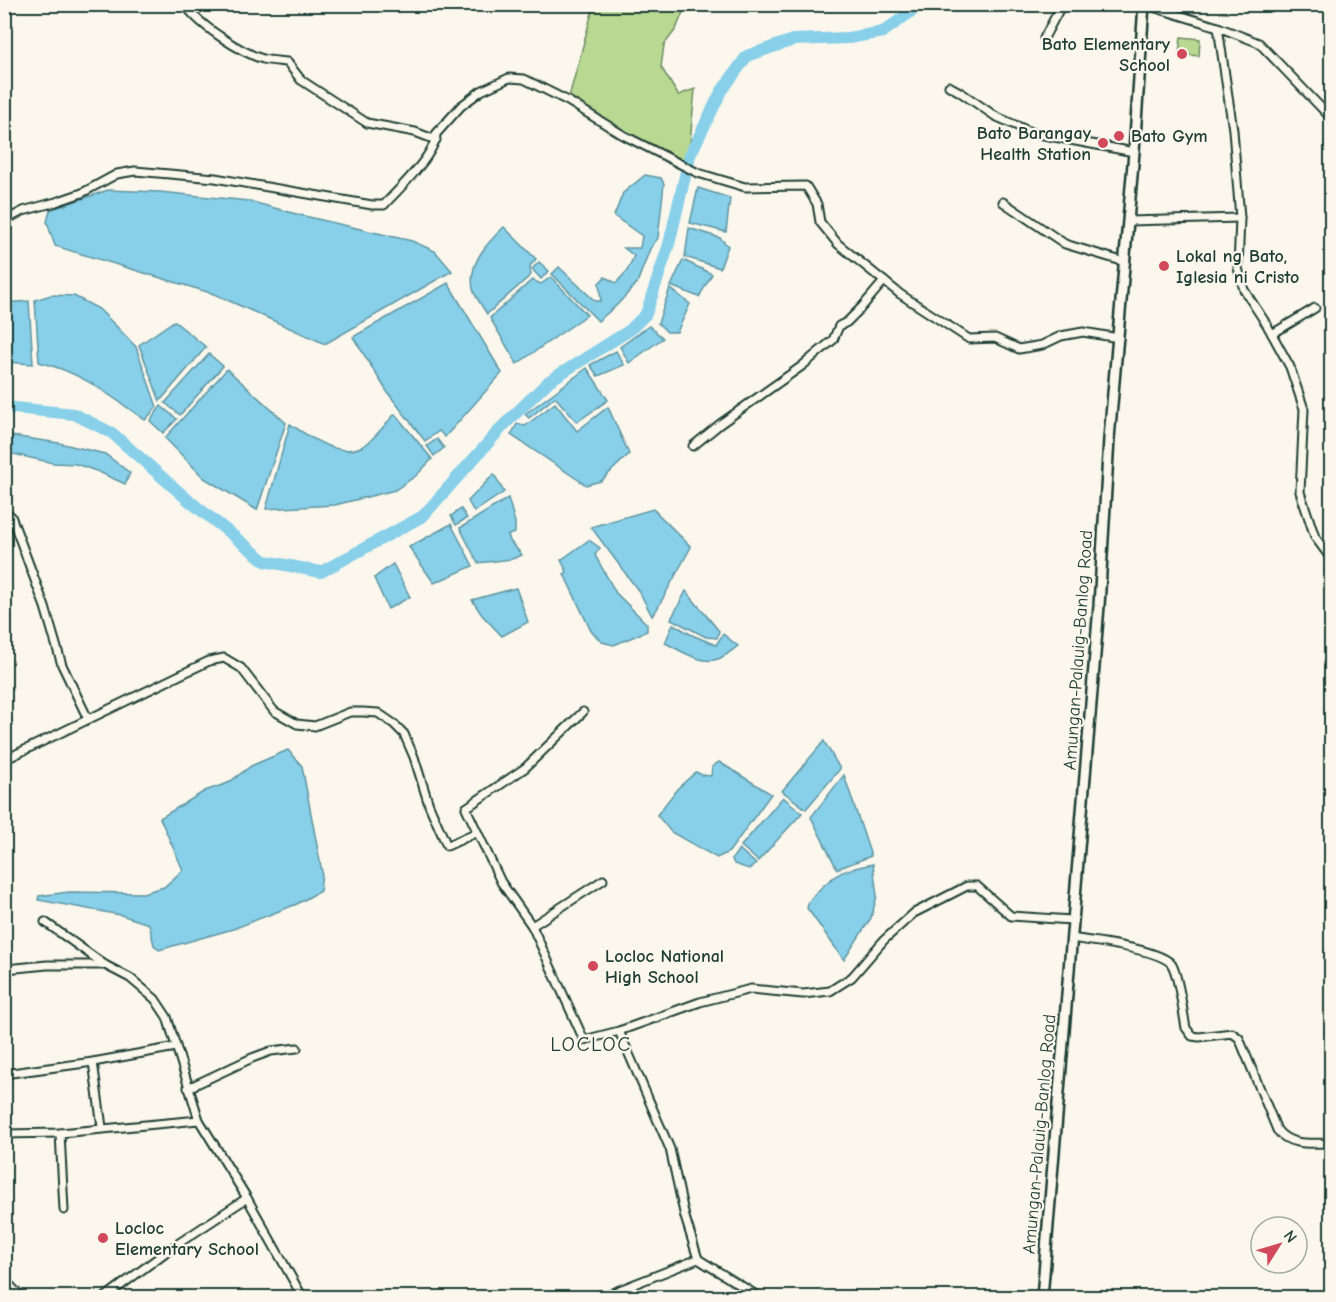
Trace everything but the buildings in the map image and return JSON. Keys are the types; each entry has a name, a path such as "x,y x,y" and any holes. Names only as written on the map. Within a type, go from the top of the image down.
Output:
{"main road":[{"name":"Amungan-Palauig-Banlog Road","path":"1042,1298 1099,606 1109,439 1129,221 1144,5"}],"street":[{"path":"185,4 190,13 220,38 262,59 287,62 301,80 366,123 415,132 436,140"},
{"path":"1044,38 1062,4"},
{"path":"1144,5 1218,27 1259,43 1332,119"},
{"path":"1218,27 1233,130 1240,218 1238,268 1244,290 1290,367 1304,409 1300,492 1315,537 1332,560"},
{"path":"4,221 24,211 82,192 117,174 135,171 215,178 372,205 384,205 420,165 436,140 436,134 461,106 481,91 509,78 524,79 568,101 623,135 698,173 745,187 806,186 817,204 820,222 838,244 900,294 969,339 994,338 1019,349 1042,345 1061,336 1083,332 1119,338"},
{"path":"949,86 995,116 1033,134 1040,133 1134,152"},
{"path":"1003,202 1065,244 1125,262"},
{"path":"1129,221 1240,218"},
{"path":"693,446 833,340 839,326 847,322 861,308 884,281"},
{"path":"1272,334 1315,308"},
{"path":"4,512 11,516 45,606 62,665 88,719"},
{"path":"4,760 209,661 224,658 241,668 273,711 297,724 315,726 350,712 378,713 404,734 429,805 447,846 477,832"},
{"path":"583,712 525,768 466,808 501,882 532,926 584,1040 700,1002 751,989 803,994 830,991 852,977 884,940 914,913 967,886 977,886 1011,916 1072,920"},
{"path":"532,926 603,880"},
{"path":"45,922 105,965 130,978 155,999 167,1017 199,1120 303,1298"},
{"path":"1071,938 1114,944 1166,959 1174,970 1186,1028 1192,1036 1232,1033 1239,1038 1282,1137 1294,1142 1332,1143"},
{"path":"4,968 105,965"},
{"path":"619,1030 670,1149 685,1217 698,1260 756,1296"},
{"path":"4,1074 93,1062 176,1047"},
{"path":"188,1088 271,1051 297,1048"},
{"path":"93,1062 102,1127"},
{"path":"4,1134 60,1133 102,1127 199,1120"},
{"path":"60,1133 64,1210"},
{"path":"104,1298 170,1249 246,1198"},
{"path":"598,1298 698,1260"},
{"path":"4,1279 22,1298"}],"green space":[{"path":"594,5 686,5 676,29 664,45 661,67 678,95 695,89 688,164 668,158 568,101"},
{"path":"1181,37 1200,39 1199,56 1179,54"}],"water":[{"path":"645,175 661,178 664,184 658,238 650,249 637,283 598,321 552,274 559,267 595,301 601,301 599,283 605,277 616,283 627,271 634,256 624,248 640,248 642,236 614,216 623,193"},
{"path":"698,188 730,198 726,232 690,223"},
{"path":"108,190 160,192 249,201 412,241 435,251 452,271 325,344 214,294 55,246 47,222 50,210"},
{"path":"504,227 536,259 530,266 531,275 487,314 473,289 473,271 480,254"},
{"path":"689,228 720,238 728,246 720,268 685,257"},
{"path":"683,260 712,274 699,297 671,286"},
{"path":"539,262 549,271 541,279 532,269"},
{"path":"551,277 587,315 517,364 490,318 532,280 541,284"},
{"path":"448,283 502,373 445,437 439,431 425,441 388,393 353,337"},
{"path":"670,288 690,304 677,332 667,332 658,323"},
{"path":"51,295 74,296 99,309 136,347 157,407 145,420 82,379 39,362 35,300"},
{"path":"29,301 33,364 5,362 5,303"},
{"path":"174,321 206,347 160,401 139,345"},
{"path":"649,326 663,338 629,363 620,347"},
{"path":"616,351 624,365 598,376 590,365"},
{"path":"209,354 223,366 180,415 165,403"},
{"path":"587,368 608,400 577,422 555,397 529,418 525,414"},
{"path":"227,369 286,423 257,510 204,478 165,438"},
{"path":"555,403 577,431 608,407 629,454 601,481 586,485 511,435 517,424 525,426"},
{"path":"161,406 177,419 163,433 150,421"},
{"path":"395,414 432,459 417,475 395,490 335,505 266,509 290,424 326,445 346,450 365,445"},
{"path":"5,435 59,443 105,454 130,473 125,484 76,464 53,463 9,453 5,457"},
{"path":"437,439 444,448 434,456 427,446"},
{"path":"494,474 504,492 474,512 468,501"},
{"path":"508,498 515,522 515,533 508,535 510,541 522,555 512,559 478,563 460,528"},
{"path":"461,509 467,518 456,525 451,516"},
{"path":"653,509 691,547 652,616 640,593 591,527"},
{"path":"451,524 473,566 434,583 409,547"},
{"path":"589,540 600,548 595,555 616,593 647,624 647,631 614,645 602,642 591,631 564,574 567,572 561,560"},
{"path":"393,564 410,597 388,609 374,578"},
{"path":"516,588 528,622 502,636 482,615 472,600"},
{"path":"686,591 719,631 717,638 706,637 671,619"},
{"path":"673,624 716,645 723,634 738,646 717,659 695,658 665,643"},
{"path":"824,741 840,769 806,809 782,791"},
{"path":"288,750 302,766 322,872 320,891 297,904 233,929 159,950 154,945 149,924 121,915 38,900 39,896 69,892 143,893 164,887 183,870 160,818 205,791 228,783 251,766"},
{"path":"719,762 771,794 729,852 717,858 671,832 657,815 678,788 696,772 711,776 712,767"},
{"path":"844,775 871,856 837,869 811,817"},
{"path":"783,797 802,813 758,861 741,846"},
{"path":"739,849 756,864 749,869 734,864 732,859"},
{"path":"873,864 877,896 871,918 844,960 807,908 809,901 836,876 848,870"}],"waterway":[{"path":"4,407 74,414 112,433 187,499 265,561 321,572 423,516 503,426 549,381 630,330 646,314 669,244 690,155 721,92 747,56 793,40 848,38 883,32 918,4"}],"place":[{"name":"Bato Elementary School","path":"1182,54"},
{"name":"Bato Gym","path":"1119,136"},
{"name":"Bato Barangay Health Station","path":"1103,143"},
{"name":"Lokal ng Bato, Iglesia ni Cristo","path":"1164,266"},
{"name":"Locloc National High School","path":"593,966"},
{"name":"Locloc Elementary School","path":"103,1238"}],"district":[{"name":"LOCLOC","path":"591,1044"}]}
